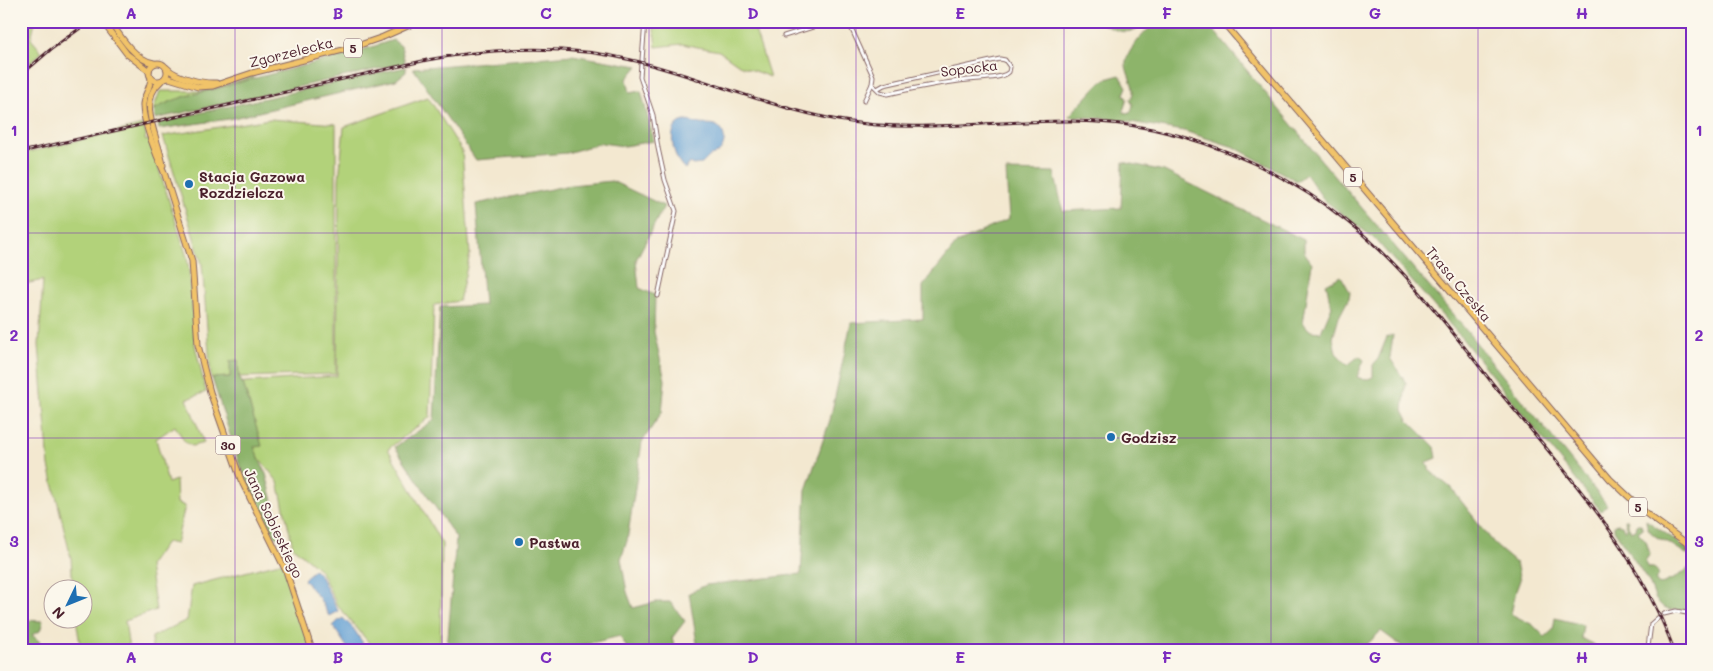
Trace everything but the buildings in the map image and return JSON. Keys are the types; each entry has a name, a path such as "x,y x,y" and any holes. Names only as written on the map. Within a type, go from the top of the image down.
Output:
{"main road":[{"path":"102,21 127,54 149,71 151,77"},
{"name":"5","path":"110,21 134,52 149,62 162,63 167,68"},
{"name":"Zgorzelecka","path":"162,80 169,78 201,87 213,86 351,48 419,21"},
{"name":"Trasa Czeska","path":"1222,21 1610,479 1648,516 1692,546"},
{"path":"149,71 154,63"},
{"path":"162,80 167,75 167,68"},
{"name":"Zgorzelecka","path":"167,68 171,72 203,82 224,82"},
{"name":"5","path":"151,77 155,80 162,80"},
{"name":"Jana Sobieskiego","path":"151,77 144,101 144,111 158,160 164,172"},
{"name":"Jana Sobieskiego","path":"162,80 156,85 151,96 149,109 164,172 192,261 198,345 209,387 241,480 286,571 312,650"}],"street":[{"path":"645,21 640,78 652,115 665,180 676,211 658,296"},
{"path":"784,36 832,21"},
{"path":"848,21 873,76 872,84 864,101"},
{"name":"Sopocka","path":"1000,59 1005,60 1010,67 1010,72 1006,75 949,81 888,94 884,94 877,89 884,85 1000,59"},
{"path":"872,84 877,89"},
{"path":"1664,614 1676,611 1692,614"},
{"path":"1648,647 1651,624 1659,617"}],"green space":[{"path":"21,21 35,21 31,39 42,52 21,71"},
{"path":"653,21 752,21 770,77 739,65 719,51 682,44 656,47"},
{"path":"1097,21 1147,21 1134,30 1122,32"},
{"path":"1156,21 1206,21 1321,160 1461,324 1607,505 1601,511 1460,336 1375,239 1324,200 1306,174 1297,181 1234,147 1184,131 1113,119 1069,116 1101,82 1120,75 1127,87 1124,94 1127,99 1123,111 1126,113 1131,112 1133,105 1130,100 1133,91 1126,67 1127,57"},
{"path":"393,40 401,46 405,63 155,119 154,110 178,99"},
{"path":"572,55 638,66 627,79 630,93 641,91 654,141 624,146 601,143 567,153 476,160 413,68"},
{"path":"406,67 406,72 396,80 229,119 159,129 158,122"},
{"path":"253,76 253,78 177,100 153,110 160,91 203,91"},
{"path":"428,97 462,151 470,254 459,301 434,305 430,417 388,449 442,544 440,650 364,650 371,645 337,605 320,570 293,547 278,482 248,444 233,383 337,376 339,179 344,127"},
{"path":"270,119 336,124 336,374 239,377 238,360 231,377 211,378 202,264 163,136"},
{"path":"143,125 146,135 145,140 147,141 149,138 187,257 195,345 206,392 187,399 204,443 192,446 185,442 175,426 156,439 168,483 176,480 177,503 185,506 176,544 166,542 149,566 156,610 125,621 129,650 81,650 77,628 92,628 92,578 72,578 71,558 49,466 39,345 43,280 21,285 21,154"},
{"path":"1123,162 1164,171 1304,240 1304,252 1312,263 1303,324 1311,331 1321,332 1332,306 1326,284 1341,276 1350,292 1349,298 1339,317 1333,338 1336,353 1348,365 1359,356 1364,360 1357,377 1365,380 1373,377 1373,365 1378,359 1387,337 1393,335 1390,358 1406,383 1403,410 1408,420 1435,447 1437,458 1425,463 1429,470 1451,488 1497,547 1516,563 1520,580 1511,614 1533,625 1545,637 1553,630 1555,618 1583,625 1581,638 1600,650 1402,650 1403,647 1381,631 1361,650 698,650 689,593 706,585 801,574 806,490 830,420 851,323 923,319 923,286 957,243 1009,219 1006,171 1054,172 1063,211 1121,208"},
{"path":"612,181 664,206 636,260 639,288 655,295 654,332 665,380 662,412 642,442 627,541 621,559 627,592 633,608 656,602 670,602 685,621 672,638 675,650 628,650 620,636 563,650 447,650 456,538 395,447 434,420 440,307 484,305 476,204 571,185"},
{"path":"238,360 239,377 244,386 262,446 254,447 266,474 275,509 274,515 281,536 276,538 240,466 212,378 230,377 230,361"},
{"path":"1625,520 1628,520 1631,532 1636,530 1637,524 1641,524 1643,528 1638,532 1646,541 1650,554 1645,561 1649,568 1654,568 1659,575 1655,580 1659,585 1675,578 1692,566 1692,613 1669,610 1656,600 1649,582 1614,530 1614,525 1618,524 1622,525 1624,530 1627,529"},
{"path":"1646,520 1683,547 1692,550 1692,557 1652,534"},
{"path":"283,562 312,650 152,650 152,637 187,620 192,586"},
{"path":"21,620 42,621 40,631 32,635 40,642 34,650 21,650"}],"water":[{"path":"685,121 717,126 724,136 724,143 718,153 710,156 702,164 693,165 689,163 685,169 674,151 673,135 674,128"},
{"path":"314,569 320,575 338,611 329,616 319,598 304,580"},
{"path":"343,618 353,628 363,643 354,650 349,650 333,626"}],"railway":[{"path":"21,75 50,50 90,21"},
{"path":"21,152 427,60 479,52 532,49 584,52 636,61 786,108 838,120 877,125 916,126 1074,121 1113,123 1179,135 1256,164 1304,191 1348,222 1388,258 1425,298 1595,510 1640,577 1674,650"}],"place":[{"name":"Stacja Gazowa Rozdzielcza","path":"189,184"},
{"name":"Godzisz","path":"1111,437"},
{"name":"Pastwa","path":"519,542"}]}
